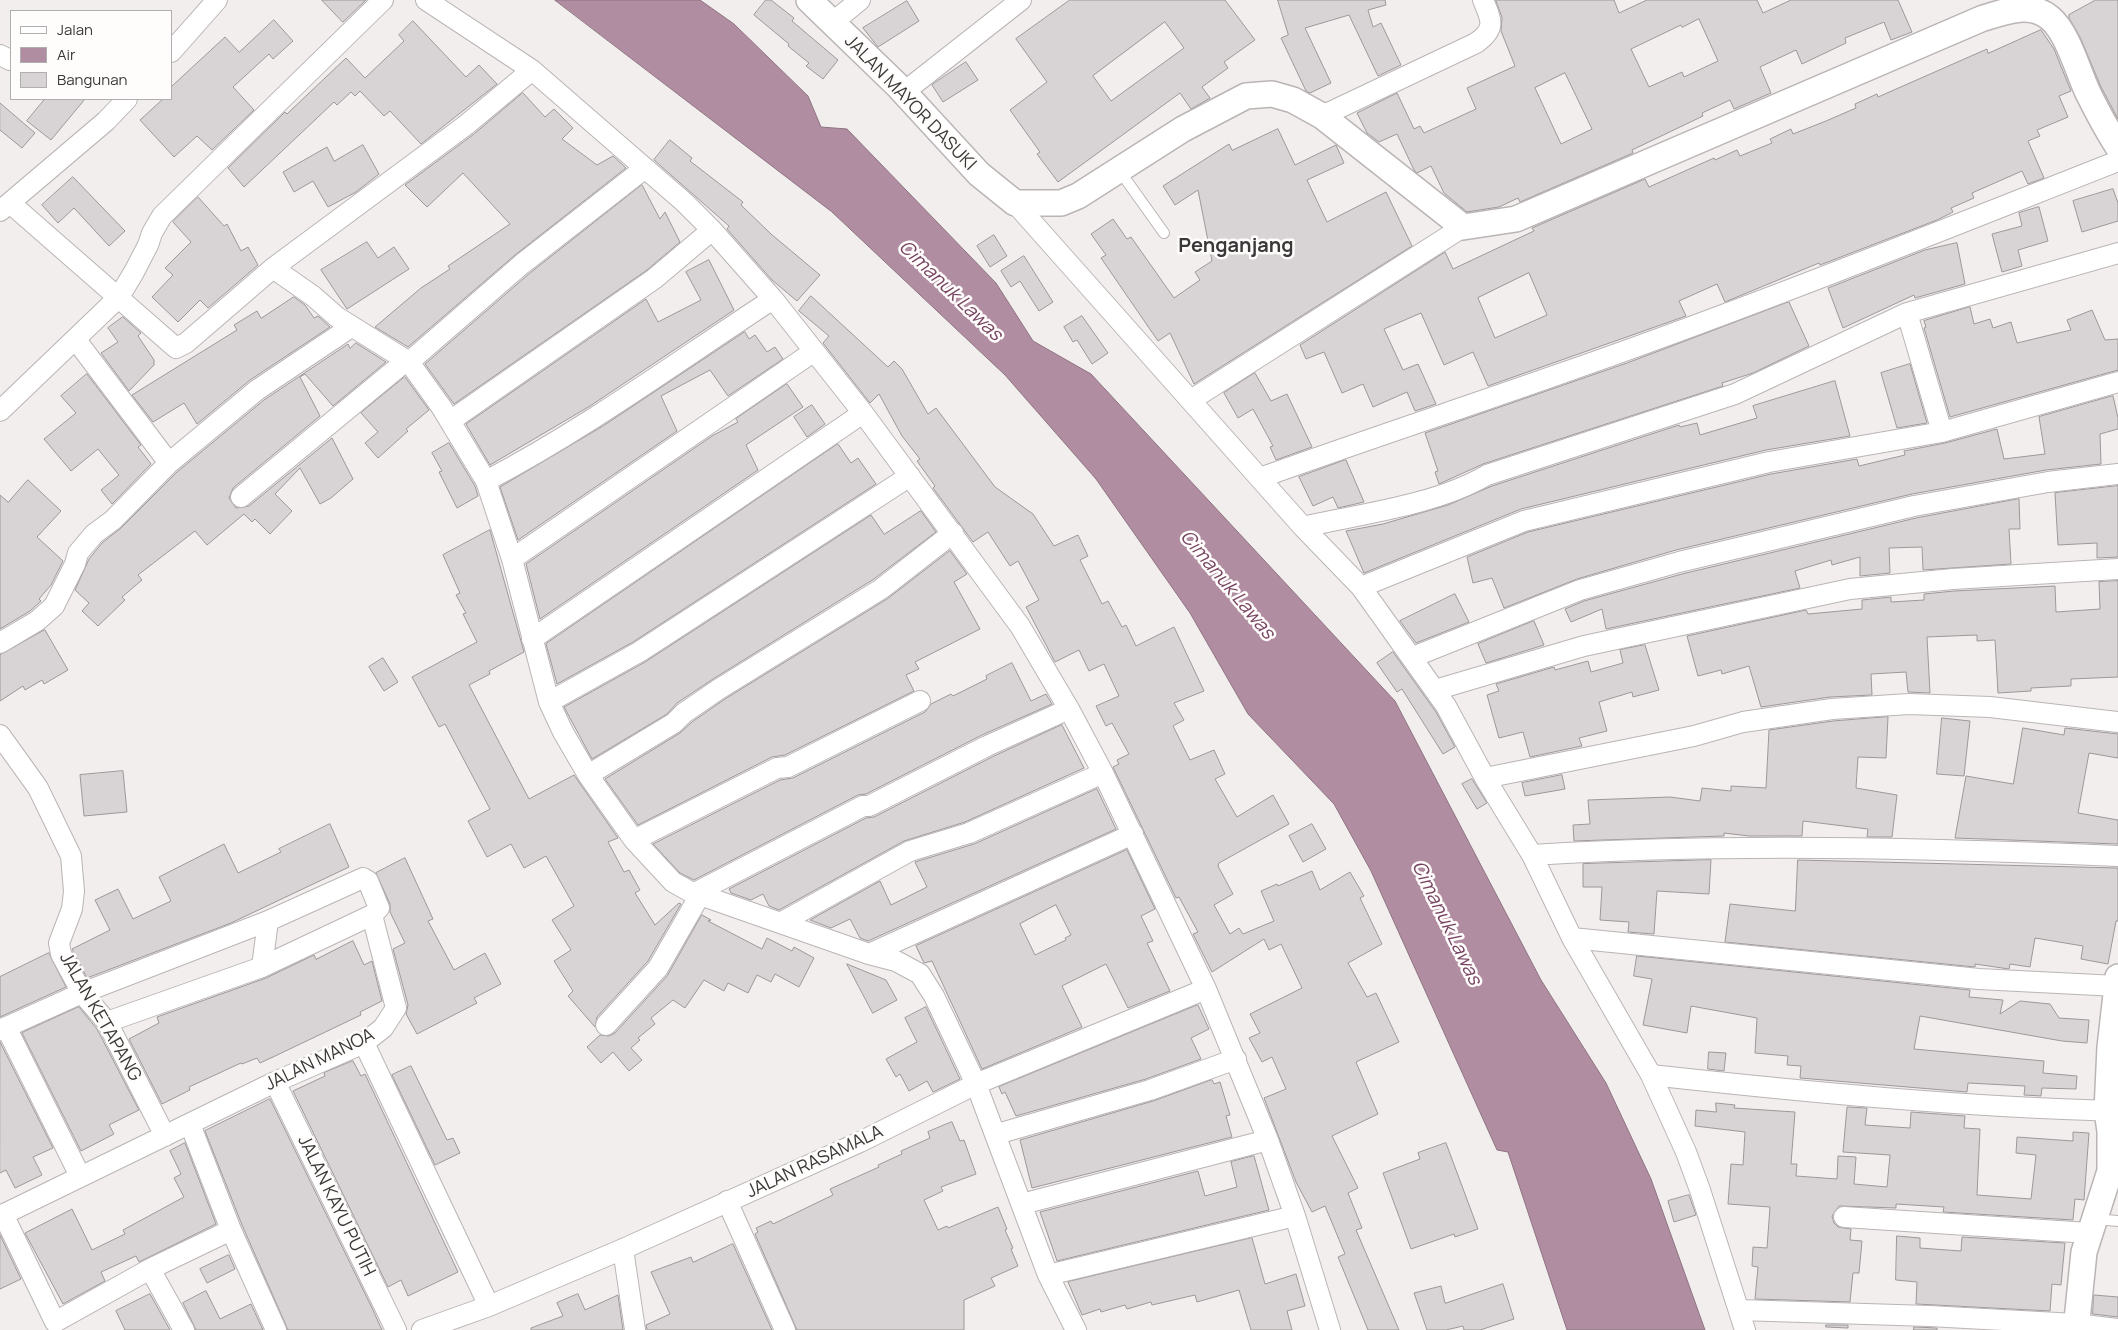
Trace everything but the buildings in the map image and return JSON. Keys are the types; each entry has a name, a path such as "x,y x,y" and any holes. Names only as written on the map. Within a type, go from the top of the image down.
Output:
{"street":[{"path":"172,51 217,0"},
{"path":"0,411 119,297 134,272 162,216 383,0"},
{"path":"426,0 532,70 684,202 712,230 773,298 813,352 863,413 1020,626 1069,708 1103,773 1206,990 1268,1140 1295,1216 1330,1330"},
{"name":"JALAN MAYOR DASUKI","path":"809,0 900,89 979,174 1015,203"},
{"path":"832,23 860,0"},
{"path":"900,89 1021,0"},
{"path":"1322,116 1476,43 1488,35 1491,25 1483,0"},
{"path":"1191,400 1463,226 1494,224 1516,218 1981,19 2007,10 2036,11 2050,18 2062,33 2088,94 2118,147"},
{"path":"125,100 106,121 5,207 119,297 176,348 186,343 274,268 466,125 532,70"},
{"path":"1015,203 1061,203 1078,196 1184,129 1246,96 1272,94 1293,100 1322,116 1463,226"},
{"path":"1260,478 1428,418 1552,377 1725,313 2118,161"},
{"path":"241,497 408,361 522,264 645,168"},
{"path":"1015,203 1303,527 1361,587 1435,690 1532,855 1572,938 1650,1076 1689,1159 1745,1330"},
{"path":"450,421 654,280 712,230"},
{"path":"1303,527 1436,497 1468,486 1487,474 1735,394 1907,313 2118,253"},
{"path":"274,268 351,326 408,361 450,421 486,481 512,559 549,702 563,732 588,774 634,840 673,882 698,894 869,954 896,961 920,974 934,996 976,1084 997,1134 1048,1275 1076,1330"},
{"path":"486,481 542,451 629,396 773,298"},
{"path":"1907,313 1942,432"},
{"path":"0,643 37,621 54,606 78,553 94,534 112,520 169,463 256,390 351,326"},
{"path":"76,340 169,463"},
{"path":"512,559 813,352"},
{"path":"1361,587 1524,521 1768,462 1942,432 2118,382"},
{"path":"532,639 863,413"},
{"path":"1412,657 1580,590 1679,562 1914,506 2048,482 2118,474"},
{"path":"549,702 639,652 910,476"},
{"path":"588,774 674,723 684,713 719,689 881,589 953,533"},
{"path":"1435,690 1593,644 1850,589 1953,579 2118,569"},
{"path":"634,840 718,795 777,768 788,767 831,747 920,701"},
{"path":"1485,778 1694,736 1743,722 1832,709 1909,704 1990,707 2118,722"},
{"path":"606,1025 658,968 698,894 863,806 869,806 987,746 1069,708"},
{"name":"JALAN KETAPANG","path":"0,735 38,788 72,856 74,891 72,909 59,943 61,954 82,993 107,1022 165,1136"},
{"path":"782,922 910,851 969,833 1103,773"},
{"path":"869,954 1133,834"},
{"path":"1532,855 1644,848 1803,848 2118,856"},
{"path":"80,1176 3,1028 82,993 268,921 363,878 368,881 380,908 372,915 262,967 107,1022"},
{"name":"JALAN MANOA","path":"2,1215 275,1082 364,1043 383,1028 396,1008 372,915"},
{"path":"262,967 268,921"},
{"path":"1572,938 1979,979 2117,981 2110,1171 2100,1224 2084,1252 2076,1327"},
{"name":"JALAN RASAMALA","path":"422,1330 489,1306 623,1249 860,1142 976,1084 1206,990"},
{"path":"364,1043 489,1306"},
{"path":"997,1134 1150,1090 1236,1059"},
{"path":"1650,1076 1834,1095 2112,1111"},
{"name":"JALAN KAYU PUTIH","path":"275,1082 396,1330"},
{"path":"190,1124 231,1230 276,1330"},
{"path":"1022,1204 1268,1140"},
{"path":"727,1202 785,1330"},
{"path":"2,1215 48,1326 150,1269 231,1230"},
{"path":"1048,1275 1295,1216"},
{"path":"1844,1217 2100,1224"},
{"path":"623,1249 635,1330"},
{"path":"150,1269 184,1330"},
{"path":"1739,1310 2118,1329"}],"lane":[{"path":"1119,170 1164,233"}],"water":[{"name":"Cimanuk Lawas","path":"555,0 700,0 734,24 808,96 821,127 847,129 996,283 1033,341 1091,374 1395,701 1541,980 1606,1083 1651,1179 1705,1330 1567,1330 1508,1152 1497,1150 1371,871 1334,804 1248,714 1190,613 1096,479 1005,375 832,212"}],"district":[{"name":"Penganjang","path":"1236,246"}]}
